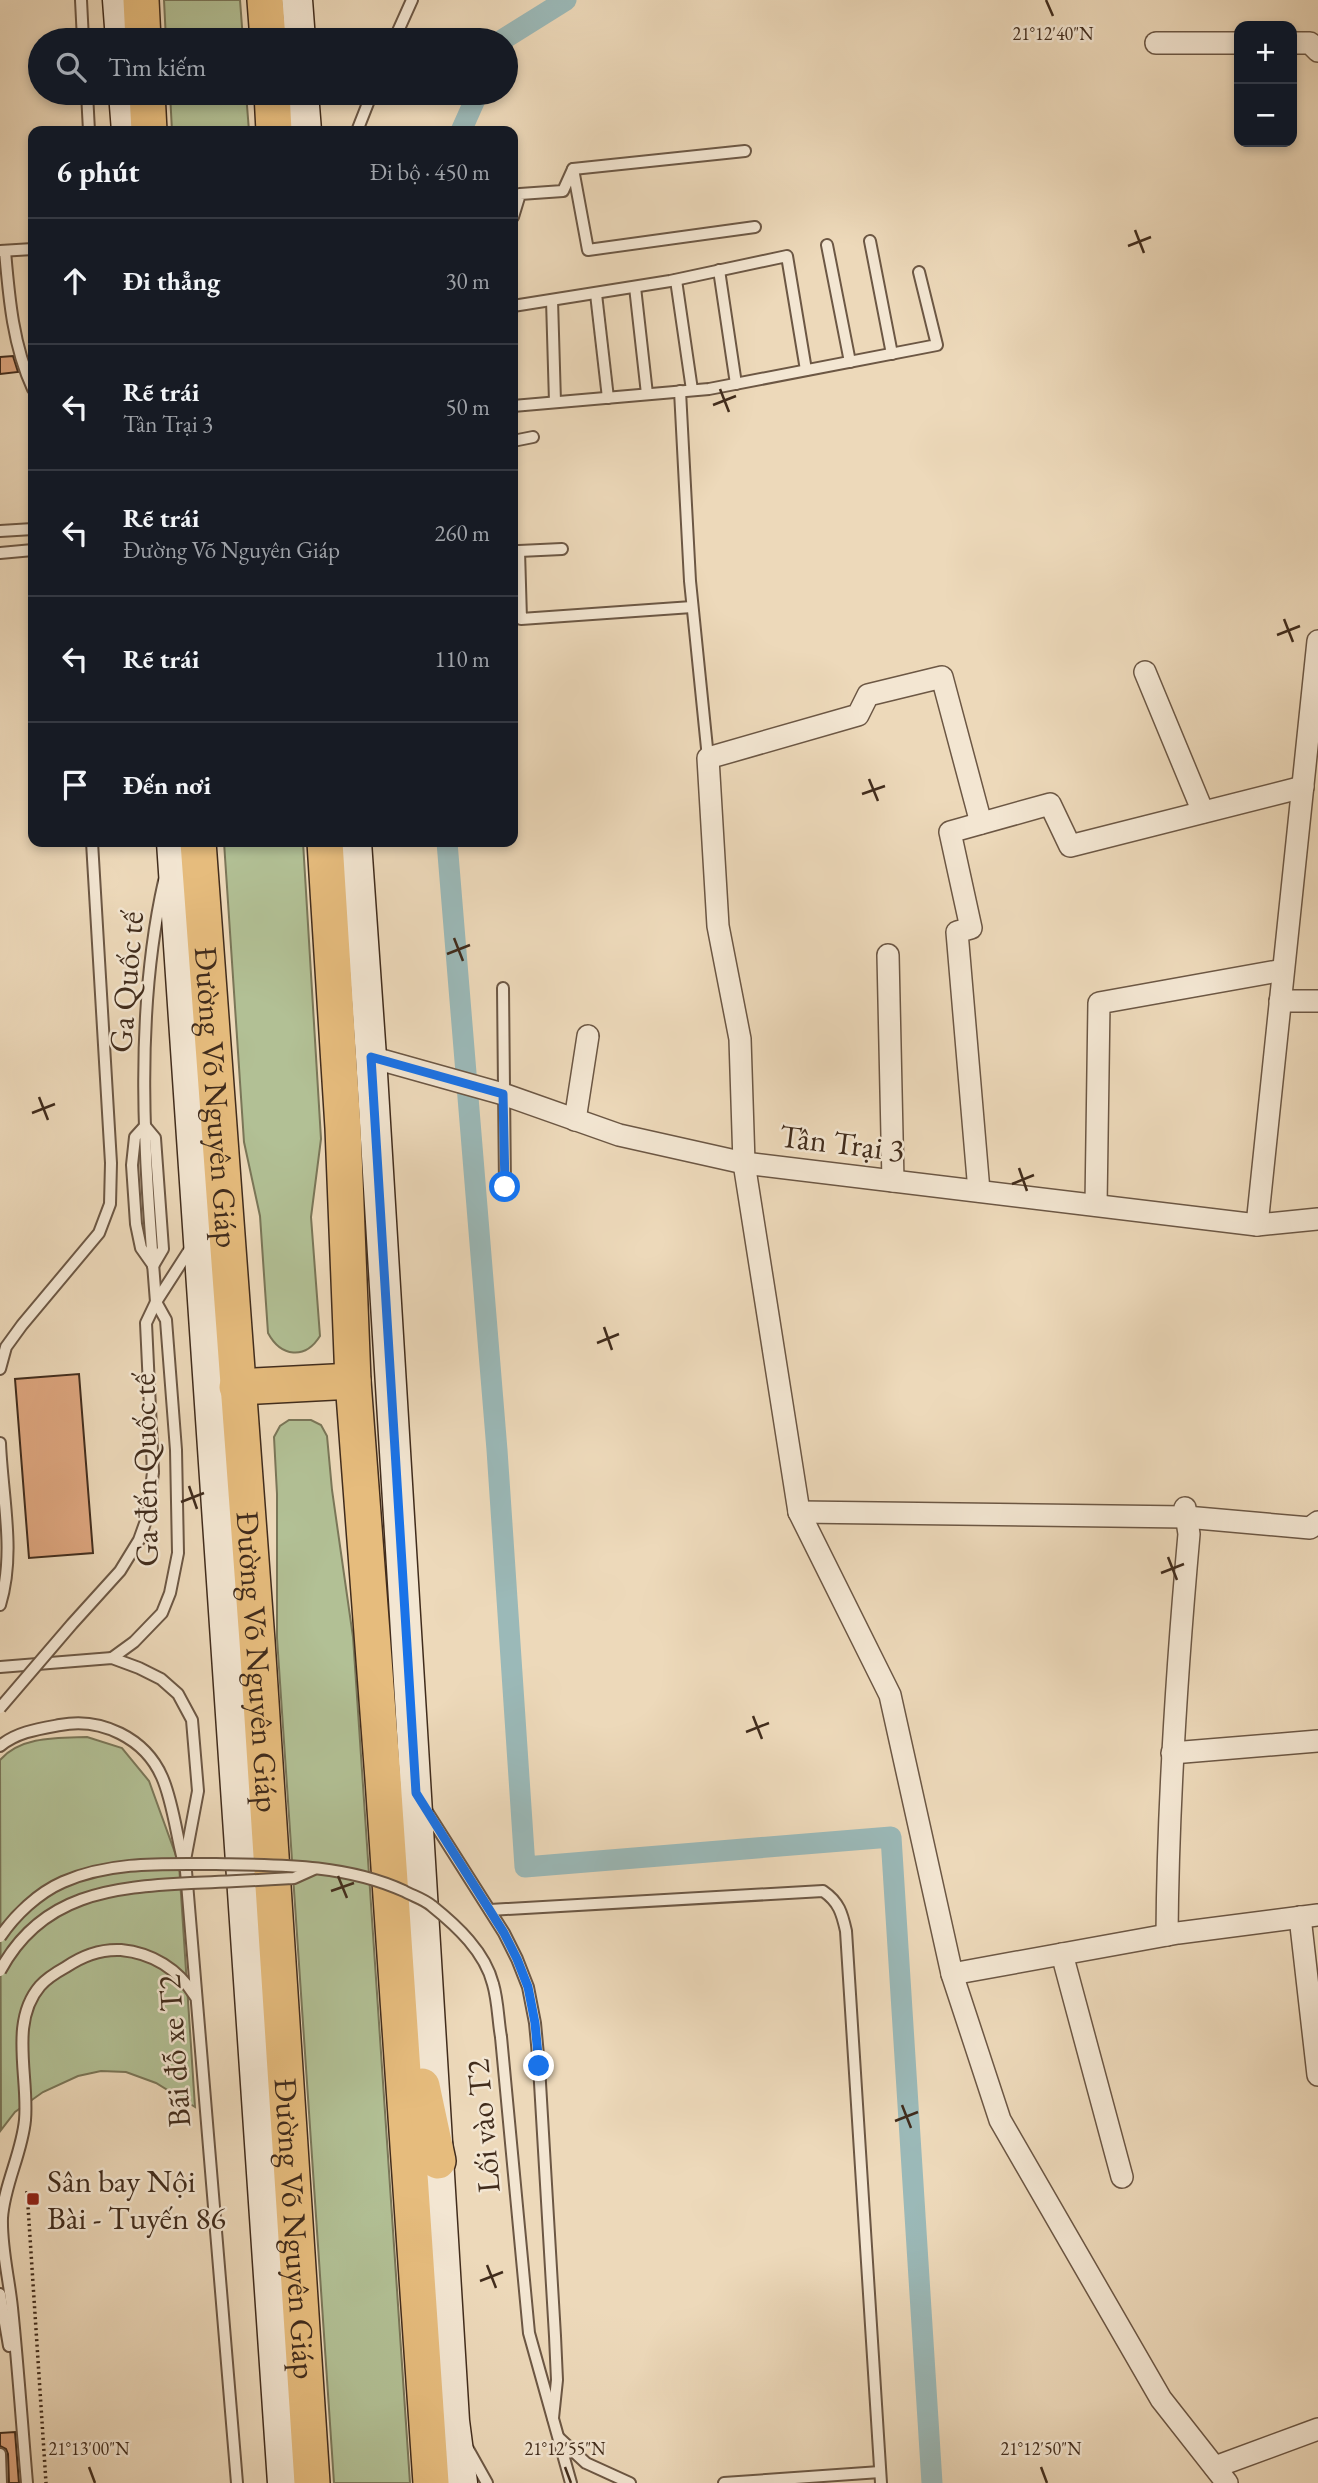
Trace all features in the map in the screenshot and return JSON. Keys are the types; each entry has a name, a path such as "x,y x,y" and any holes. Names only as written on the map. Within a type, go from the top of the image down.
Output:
{"highway":[{"path":"141,0 142,28"},
{"path":"265,0 267,28"},
{"path":"148,105 149,126"},
{"path":"273,105 274,126"},
{"name":"Đường Võ Nguyên Giáp","path":"180,847 237,1387 257,1641 312,2483"},
{"path":"325,847 343,1128 353,1381 431,2483"},
{"path":"237,1387 353,1381"},
{"path":"395,1948 438,2161"}],"main road":[{"path":"118,0 120,28"},
{"path":"297,0 299,28"},
{"path":"125,105 127,126"},
{"path":"304,105 306,126"},
{"name":"Đường Võ Nguyên Giáp","path":"179,847 198,1236 284,2483"},
{"path":"355,847 371,1057 454,2421 462,2483"}],"street":[{"path":"1156,43 1234,43"},
{"path":"1297,43 1310,43 1318,51"},
{"path":"1257,1225 1318,641"},
{"path":"1145,673 1203,812"},
{"path":"981,823 942,677 868,695 858,715 708,758 718,926 740,1039 744,1163 799,1512 890,1695 952,1974 1000,2120 1161,2399 1221,2475 1318,2429"},
{"path":"979,1191 957,932 971,928 950,832 1050,804 1070,846 1303,786"},
{"path":"888,956 893,1181"},
{"path":"1096,1205 1099,1003 1283,970"},
{"path":"1280,1001 1318,1002"},
{"path":"575,1120 588,1036"},
{"name":"Tân Trại 3","path":"371,1057 503,1094 619,1135 744,1163 1257,1225 1318,1219"},
{"path":"799,1512 1186,1513 1310,1528 1318,1522"},
{"path":"1167,1935 1168,1838 1175,1691 1189,1534 1186,1513"},
{"path":"1172,1753 1318,1741"},
{"path":"952,1974 1167,1935 1309,1916 1318,2075"},
{"path":"1062,1954 1122,2177"}],"lane":[{"path":"81,0 82,28"},
{"path":"399,28 412,0"},
{"path":"88,105 89,126"},
{"path":"359,126 367,105"},
{"path":"573,169 745,151"},
{"path":"518,201 520,194 563,191 573,169"},
{"path":"573,169 588,250 755,227"},
{"path":"870,241 892,354"},
{"path":"827,245 850,362"},
{"path":"28,249 2,251 4,291 22,365 28,378"},
{"path":"518,305 676,280 787,256 806,370"},
{"path":"719,270 736,384"},
{"path":"518,406 736,384 937,345 919,272"},
{"path":"676,280 692,390"},
{"path":"635,287 647,394"},
{"path":"596,294 608,398"},
{"path":"552,300 555,402"},
{"path":"680,391 692,607 708,758"},
{"path":"518,440 533,437"},
{"path":"0,531 28,529"},
{"path":"518,552 562,549"},
{"path":"0,553 28,550"},
{"path":"518,579 521,619 692,607"},
{"path":"0,1369 6,1347 99,1233 110,1204 111,1163 92,847"},
{"name":"Ga Quốc tế","path":"153,1266 163,1249 155,1138 145,1126 145,1030 151,942 178,847"},
{"path":"503,988 505,1187"},
{"name":"Ga Quốc tế","path":"145,1126 135,1137 132,1165 136,1224 141,1248 153,1266 156,1302"},
{"path":"0,1708 120,1572 139,1540 148,1516 153,1472 146,1323 156,1302 198,1236"},
{"name":"Ga đến Quốc tế","path":"112,1658 162,1614 170,1593 178,1553 176,1450 166,1320 156,1302"},
{"path":"0,1443 8,1548 5,1586 0,1605"},
{"path":"1,1667 112,1658 161,1679 178,1695 192,1720 198,1791 184,1866"},
{"path":"0,1746 9,1739 32,1730 69,1723 99,1725 137,1742 162,1776 184,1866"},
{"path":"416,1793 490,1910 517,1959 528,1987 535,2023 557,2380 552,2418"},
{"path":"0,1937 45,1891 78,1876 108,1869 154,1864 298,1865 314,1869"},
{"name":"Bãi đỗ xe T2","path":"184,1866 237,2483"},
{"path":"0,1970 28,1931 67,1904 99,1892 141,1886 294,1878 314,1869"},
{"name":"Lối vào T2","path":"314,1869 381,1881 430,1904 484,1960 494,1985 501,2037 530,2333 571,2483"},
{"path":"490,1910 823,1891 836,1900 842,1914 846,1931 881,2478 724,2483"},
{"path":"25,2483 13,2320 1,2234 4,2202 20,2148 25,2118 22,2037 24,2019 40,1985 88,1955 113,1950 148,1955 184,1980 196,1998"},
{"path":"0,2294 15,2382 25,2483"},
{"path":"454,2421 487,2483"},
{"path":"558,2437 586,2463 630,2483"},
{"path":"0,2454 1,2483"}],"path":[{"path":"27,2191 46,2483"}],"green space":[{"path":"164,0 240,0 242,28 165,28"},
{"path":"171,105 247,105 249,126 172,126"},
{"path":"224,847 303,847 321,1139 311,1217 320,1336 314,1344 300,1352 286,1351 273,1341 268,1333 260,1216 244,1142"},
{"path":"289,1420 311,1420 321,1425 327,1436 353,1637 410,2483 334,2483 277,1638 277,1494 274,1437 280,1426"},
{"path":"87,1737 122,1748 149,1781 179,1864 195,2107 156,2083 126,2072 101,2071 78,2076 43,2092 15,2112 1,2130 0,1760 18,1746 29,1742"}],"building":[{"path":"13,356 18,372 0,374 0,357"},
{"path":"79,1374 93,1553 29,1558 15,1379"},
{"path":"15,2432 19,2483 9,2483 8,2454 6,2449 0,2446 0,2433"}],"waterway":[{"path":"518,30 566,0"},
{"path":"463,126 473,105"},
{"path":"447,847 497,1450 525,1867 891,1837 932,2483"}],"place":[{"name":"Sân bay Nội Bài - Tuyến 86","path":"33,2199"}],"route":[{"path":"505,1187 503,1094 371,1057 416,1793 504,1933 517,1959 528,1987 539,2066"}]}
